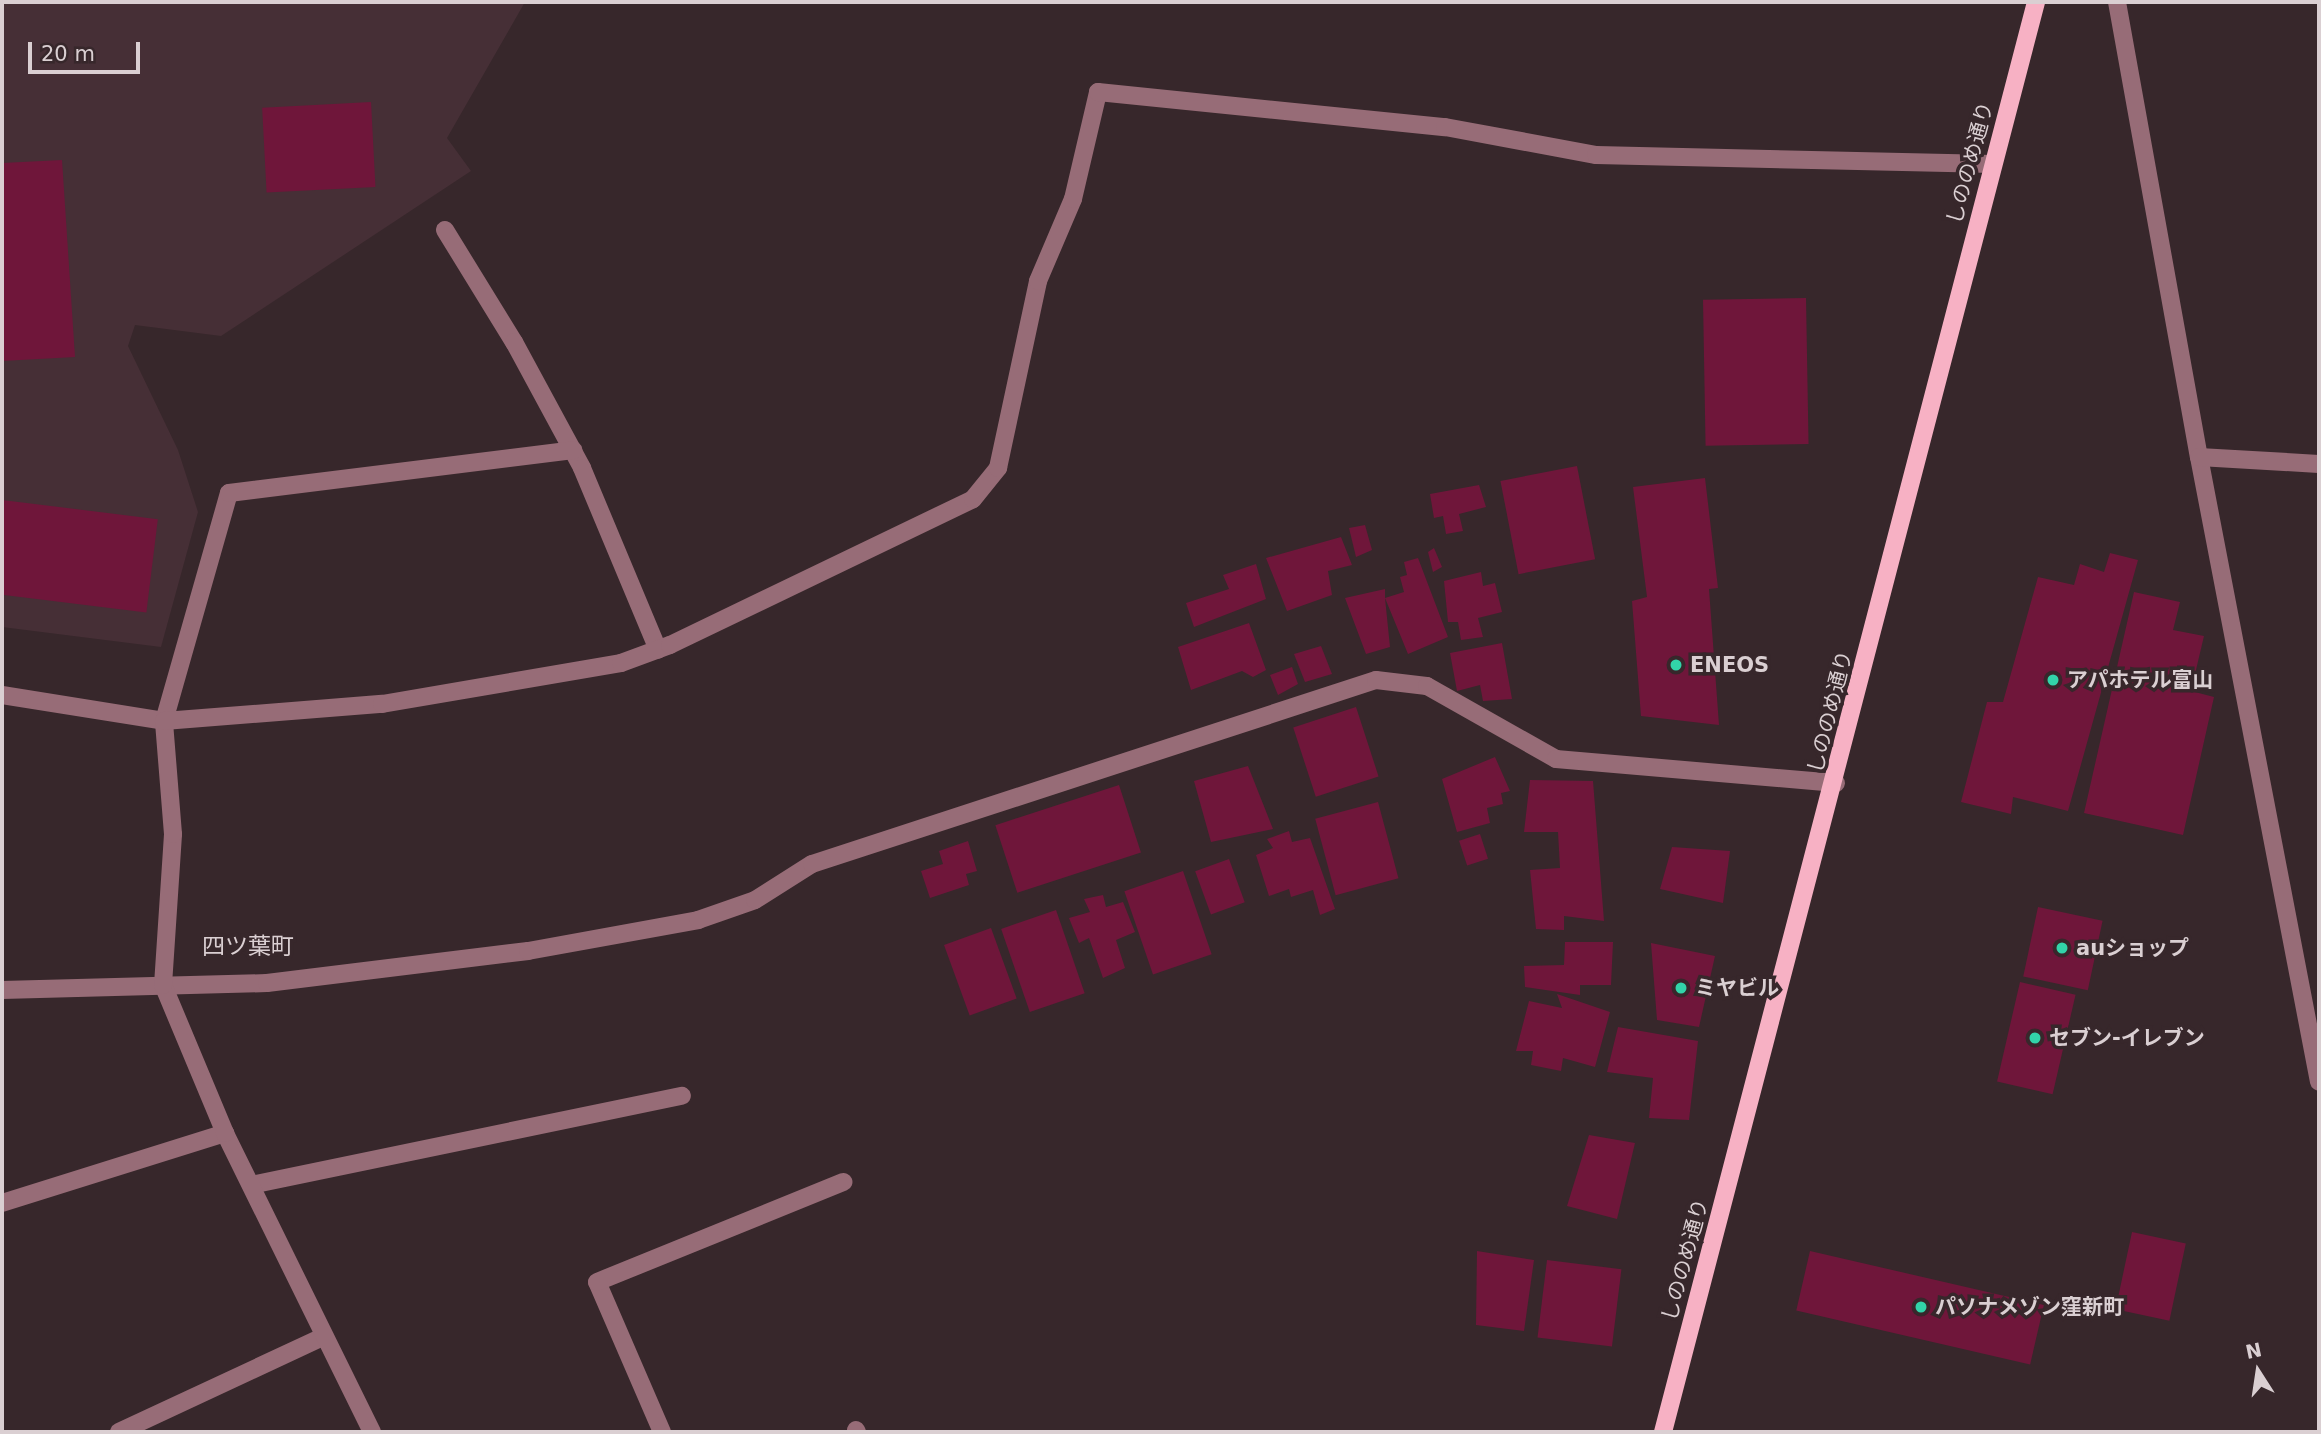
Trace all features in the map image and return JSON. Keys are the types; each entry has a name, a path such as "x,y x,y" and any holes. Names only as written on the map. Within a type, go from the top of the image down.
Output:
{"main road":[{"name":"しののめ通り","path":"1663,1432 1836,783 2036,2"}],"street":[{"path":"2117,2 2199,457 2319,1082"},
{"path":"2,695 164,720 382,704 621,663 658,650 973,499 998,468 1038,281 1073,199 1098,92 1445,127 1596,155 1993,164"},
{"path":"446,230 514,342 573,450 658,650"},
{"path":"372,1432 225,1133 163,985 173,834 164,720 229,493 573,450"},
{"path":"2199,457 2319,464"},
{"path":"2,990 281,981 527,951 698,920 755,900 812,864 1376,680 1427,687 1556,759 1836,783"},
{"path":"251,1185 681,1096"},
{"path":"2,1203 225,1133"},
{"path":"662,1432 597,1282 843,1182"},
{"path":"119,1432 323,1337"}],"shaded area":[{"path":"2,2 525,2 447,138 471,171 221,336 135,325 128,346 178,450 198,512 161,647 2,627"}],"building":[{"path":"371,102 375,187 267,193 262,108"},
{"path":"62,160 75,357 2,361 2,163"},
{"path":"1806,298 1809,444 1706,446 1703,300"},
{"path":"1577,466 1595,559 1519,574 1500,481"},
{"path":"1705,478 1718,588 1709,589 1719,725 1641,716 1632,601 1647,597 1633,487"},
{"path":"1479,485 1486,507 1459,514 1463,531 1446,534 1443,516 1434,518 1430,494"},
{"path":"2,500 158,519 146,612 2,595"},
{"path":"1365,525 1372,550 1356,557 1349,528"},
{"path":"1341,537 1352,565 1328,571 1332,595 1287,611 1266,558"},
{"path":"1434,548 1442,567 1433,572 1428,552"},
{"path":"2110,553 2138,560 2068,811 2013,797 2011,814 1961,802 1987,702 2003,702 2038,577 2074,585 2080,564 2104,572"},
{"path":"1418,558 1448,637 1408,654 1385,598 1404,592 1400,577 1407,575 1404,562"},
{"path":"1256,564 1266,599 1194,627 1186,603 1229,589 1223,575"},
{"path":"1481,572 1483,586 1495,583 1502,612 1478,618 1483,637 1461,640 1458,622 1448,622 1444,581"},
{"path":"1385,589 1390,647 1366,654 1345,598"},
{"path":"2134,592 2180,602 2173,630 2204,636 2191,691 2214,697 2183,835 2084,813"},
{"path":"1249,623 1266,670 1253,677 1242,671 1191,690 1178,647"},
{"path":"1502,643 1512,699 1483,701 1480,685 1457,691 1450,653"},
{"path":"1321,646 1332,674 1305,682 1294,654"},
{"path":"1292,667 1298,684 1278,695 1270,675"},
{"path":"1356,707 1379,776 1316,797 1293,727"},
{"path":"1495,757 1510,791 1501,793 1503,804 1487,808 1490,823 1457,832 1442,779"},
{"path":"1248,766 1273,829 1211,842 1194,781"},
{"path":"1530,780 1593,781 1604,921 1564,916 1564,930 1536,929 1530,870 1560,868 1558,832 1524,832"},
{"path":"1119,785 1141,853 1017,893 995,825"},
{"path":"1378,802 1398,878 1336,895 1315,819"},
{"path":"1289,831 1292,842 1310,838 1335,909 1320,915 1313,890 1291,897 1289,889 1269,896 1256,855 1273,848 1267,839"},
{"path":"1480,834 1488,859 1467,866 1459,841"},
{"path":"968,841 977,871 966,874 969,885 930,898 921,871 943,864 939,851"},
{"path":"1672,847 1730,851 1723,903 1660,889"},
{"path":"1229,859 1245,902 1211,915 1195,871"},
{"path":"1183,871 1212,954 1153,974 1124,891"},
{"path":"1103,895 1106,907 1123,902 1135,932 1116,940 1125,968 1103,978 1089,938 1079,943 1069,918 1090,912 1084,899"},
{"name":"auショップ","path":"2038,907 2103,921 2088,990 2023,976"},
{"path":"1056,910 1085,993 1030,1012 1001,929"},
{"path":"991,928 1017,998 970,1016 944,945"},
{"path":"1565,942 1613,942 1611,985 1580,985 1580,995 1525,987 1524,966 1564,965"},
{"name":"ミヤビル","path":"1651,943 1715,956 1699,1027 1657,1020"},
{"name":"セブン-イレブン","path":"2020,982 2076,995 2053,1094 1997,1081"},
{"path":"1557,994 1610,1012 1595,1067 1563,1058 1561,1071 1531,1065 1533,1051 1516,1051 1529,1001 1562,1008"},
{"path":"1618,1027 1698,1041 1689,1120 1649,1118 1653,1078 1607,1072"},
{"path":"1589,1135 1635,1143 1617,1219 1567,1206"},
{"name":"パソナメゾン窪新町","path":"2132,1232 2186,1243 2169,1321 2116,1309"},
{"path":"1477,1251 1534,1260 1524,1331 1476,1325"},
{"name":"パソナメゾン窪新町","path":"1810,1251 2044,1305 2030,1364 1796,1310"},
{"path":"1547,1260 1621,1269 1612,1347 1537,1337"}],"place":[{"name":"ENEOS","path":"1676,665"},
{"name":"アパホテル富山","path":"2053,680"},
{"name":"auショップ","path":"2062,948"},
{"name":"ミヤビル","path":"1681,988"},
{"name":"セブン-イレブン","path":"2035,1038"},
{"name":"パソナメゾン窪新町","path":"1921,1307"}],"district":[{"name":"四ツ葉町","path":"248,946"}]}
